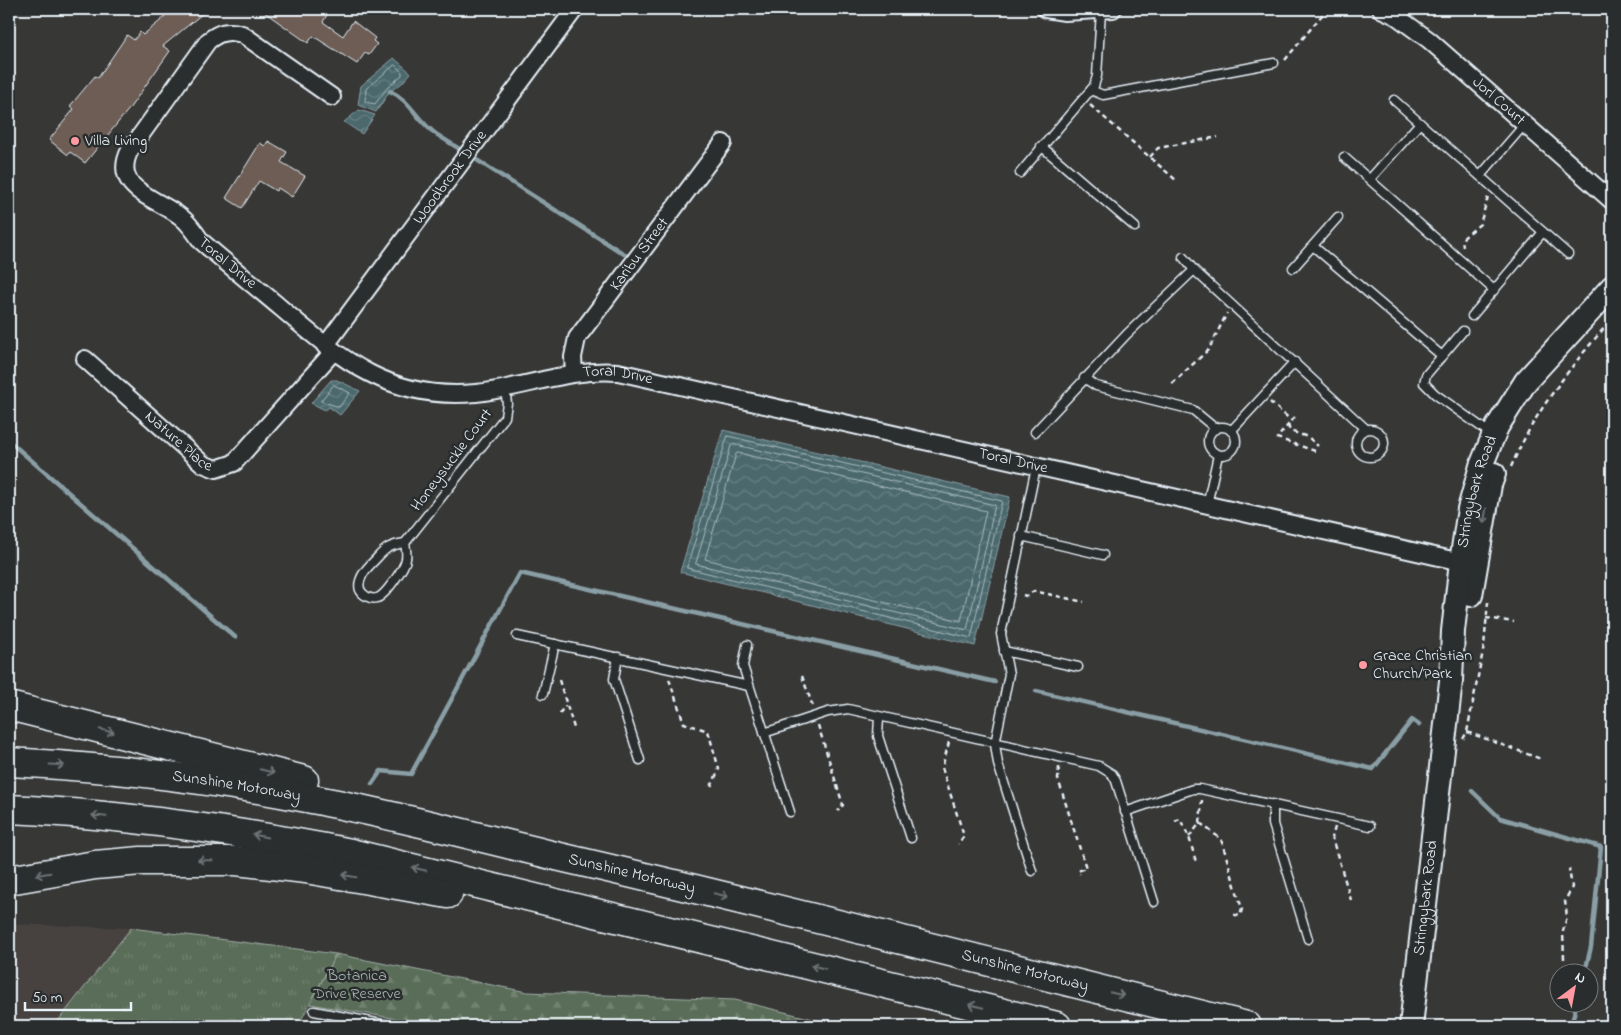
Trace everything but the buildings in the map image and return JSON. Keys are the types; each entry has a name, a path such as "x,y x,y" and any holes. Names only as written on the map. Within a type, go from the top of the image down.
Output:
{"highway":[{"path":"9,706 359,794 605,867"},
{"name":"Sunshine Motorway","path":"9,762 66,765 121,771 278,792 315,799 605,867 1247,1026"},
{"path":"9,809 58,811 251,834 350,853 1057,1026"},
{"path":"9,880 95,865 141,861 236,861 332,873 704,940"}],"street":[{"name":"Woodbrook Drive","path":"329,349 575,9"},
{"path":"1046,9 1064,12 1107,10"},
{"name":"Jorl Court","path":"1388,10 1429,40 1612,201"},
{"name":"Toral Drive","path":"332,97 242,34 232,31 224,32 208,41 130,150 124,168 126,176 138,190 180,216 189,224 201,241 329,349 367,374 407,388 452,394 505,389 574,373 618,372 1469,563"},
{"name":"Karibu Street","path":"574,373 573,357 576,338 723,143"},
{"name":"Stringybark Road","path":"1410,1026 1451,681 1464,634 1469,563 1469,509 1481,466 1494,435 1526,381 1573,332 1612,287"},
{"name":"Stringybark Road","path":"1469,563 1490,485 1526,404 1573,332"},
{"name":"Nature Place","path":"85,359 202,464 216,469 234,463 329,349"}],"lane":[{"path":"1020,173 1041,146 1091,90 1097,76 1107,10"},
{"path":"1091,90 1103,95 1274,63"},
{"path":"1394,100 1568,254"},
{"path":"1370,179 1420,122"},
{"path":"1480,176 1524,124"},
{"path":"1041,146 1135,227"},
{"path":"1344,156 1494,290"},
{"path":"1294,268 1338,217"},
{"path":"1472,316 1543,232"},
{"path":"1313,246 1442,356"},
{"path":"1183,257 1194,270 1366,429"},
{"path":"1035,432 1084,378 1194,270"},
{"path":"1463,331 1426,375 1424,379 1426,387 1484,430 1494,435"},
{"path":"1231,431 1295,362"},
{"path":"1084,378 1096,386 1193,410 1216,429"},
{"name":"Honeysuckle Court","path":"405,543 504,417 507,403 505,389"},
{"path":"1224,428 1231,431 1236,439 1234,448 1227,454 1218,455 1208,444 1210,435 1216,429 1224,428"},
{"path":"1207,505 1218,455"},
{"path":"1032,871 998,764 995,744 1009,674 1001,634 1036,467"},
{"path":"1021,536 1103,556"},
{"path":"405,543 406,560 390,587 378,598 372,599 364,596 359,587 359,581 366,569 389,545 405,543"},
{"path":"517,636 749,686"},
{"path":"542,694 555,644"},
{"path":"747,645 743,666 790,812"},
{"path":"1004,651 1078,668"},
{"path":"618,658 614,679 640,760"},
{"path":"764,733 839,709 1099,766 1112,774 1154,902"},
{"path":"879,717 878,736 910,838"},
{"path":"1125,812 1194,788 1370,826"},
{"path":"1273,804 1273,824 1308,939"},
{"path":"314,1011 392,1026"}],"path":[{"path":"1274,63 1284,62 1327,9"},
{"path":"1083,99 1177,181"},
{"path":"1149,157 1158,148 1218,137"},
{"path":"1172,384 1209,349 1225,316 1234,306"},
{"path":"1510,468 1521,442 1560,380 1612,319"},
{"path":"1263,396 1292,421"},
{"path":"1295,417 1278,438 1315,451"},
{"path":"1288,425 1290,431 1308,437 1318,446"},
{"path":"1023,595 1026,596 1034,591 1084,602"},
{"path":"1462,740 1467,732 1484,646 1489,594"},
{"path":"1486,618 1514,622"},
{"path":"566,646 558,682 574,728"},
{"path":"666,668 684,723 708,731 719,769 712,785 709,785"},
{"path":"802,676 843,805 838,811"},
{"path":"560,714 563,707 566,706"},
{"path":"1467,732 1541,759"},
{"path":"951,734 942,768 964,836 958,844"},
{"path":"1060,758 1058,779 1086,868 1078,871 1080,874"},
{"path":"1189,837 1200,823 1203,795 1200,789"},
{"path":"1174,821 1180,819 1189,837 1196,862"},
{"path":"1336,819 1332,838 1351,900"},
{"path":"1200,823 1221,839 1242,909 1240,916 1231,914"},
{"path":"1564,959 1563,931 1567,917 1565,901 1572,887 1568,869"}],"shaded area":[{"path":"9,924 131,928 54,1026 9,1026"}],"green space":[{"path":"131,928 336,954 298,1026 54,1026"},
{"name":"Botanica Drive Reserve","path":"336,954 527,992 735,1000 842,1026 439,1026 310,1004"}],"water":[{"path":"394,58 411,73 401,84 390,91 376,112 358,105 361,86"},
{"path":"359,110 375,115 362,134 344,122"},
{"path":"331,380 337,380 360,391 340,415 329,407 325,410 311,403"},
{"path":"723,430 1010,497 975,646 680,572"}],"waterway":[{"path":"390,91 409,105 436,134 632,259"},
{"path":"9,441 235,637"},
{"path":"372,784 381,771 411,774 520,573 995,682"},
{"path":"1036,691 1373,769 1412,720 1419,725"},
{"path":"1472,791 1500,818 1601,847 1591,947 1587,962"},
{"path":"1571,1026 1574,1012"}],"place":[{"name":"Villa Living","path":"75,141"},
{"name":"Grace Christian Church/Park","path":"1363,665"}]}
